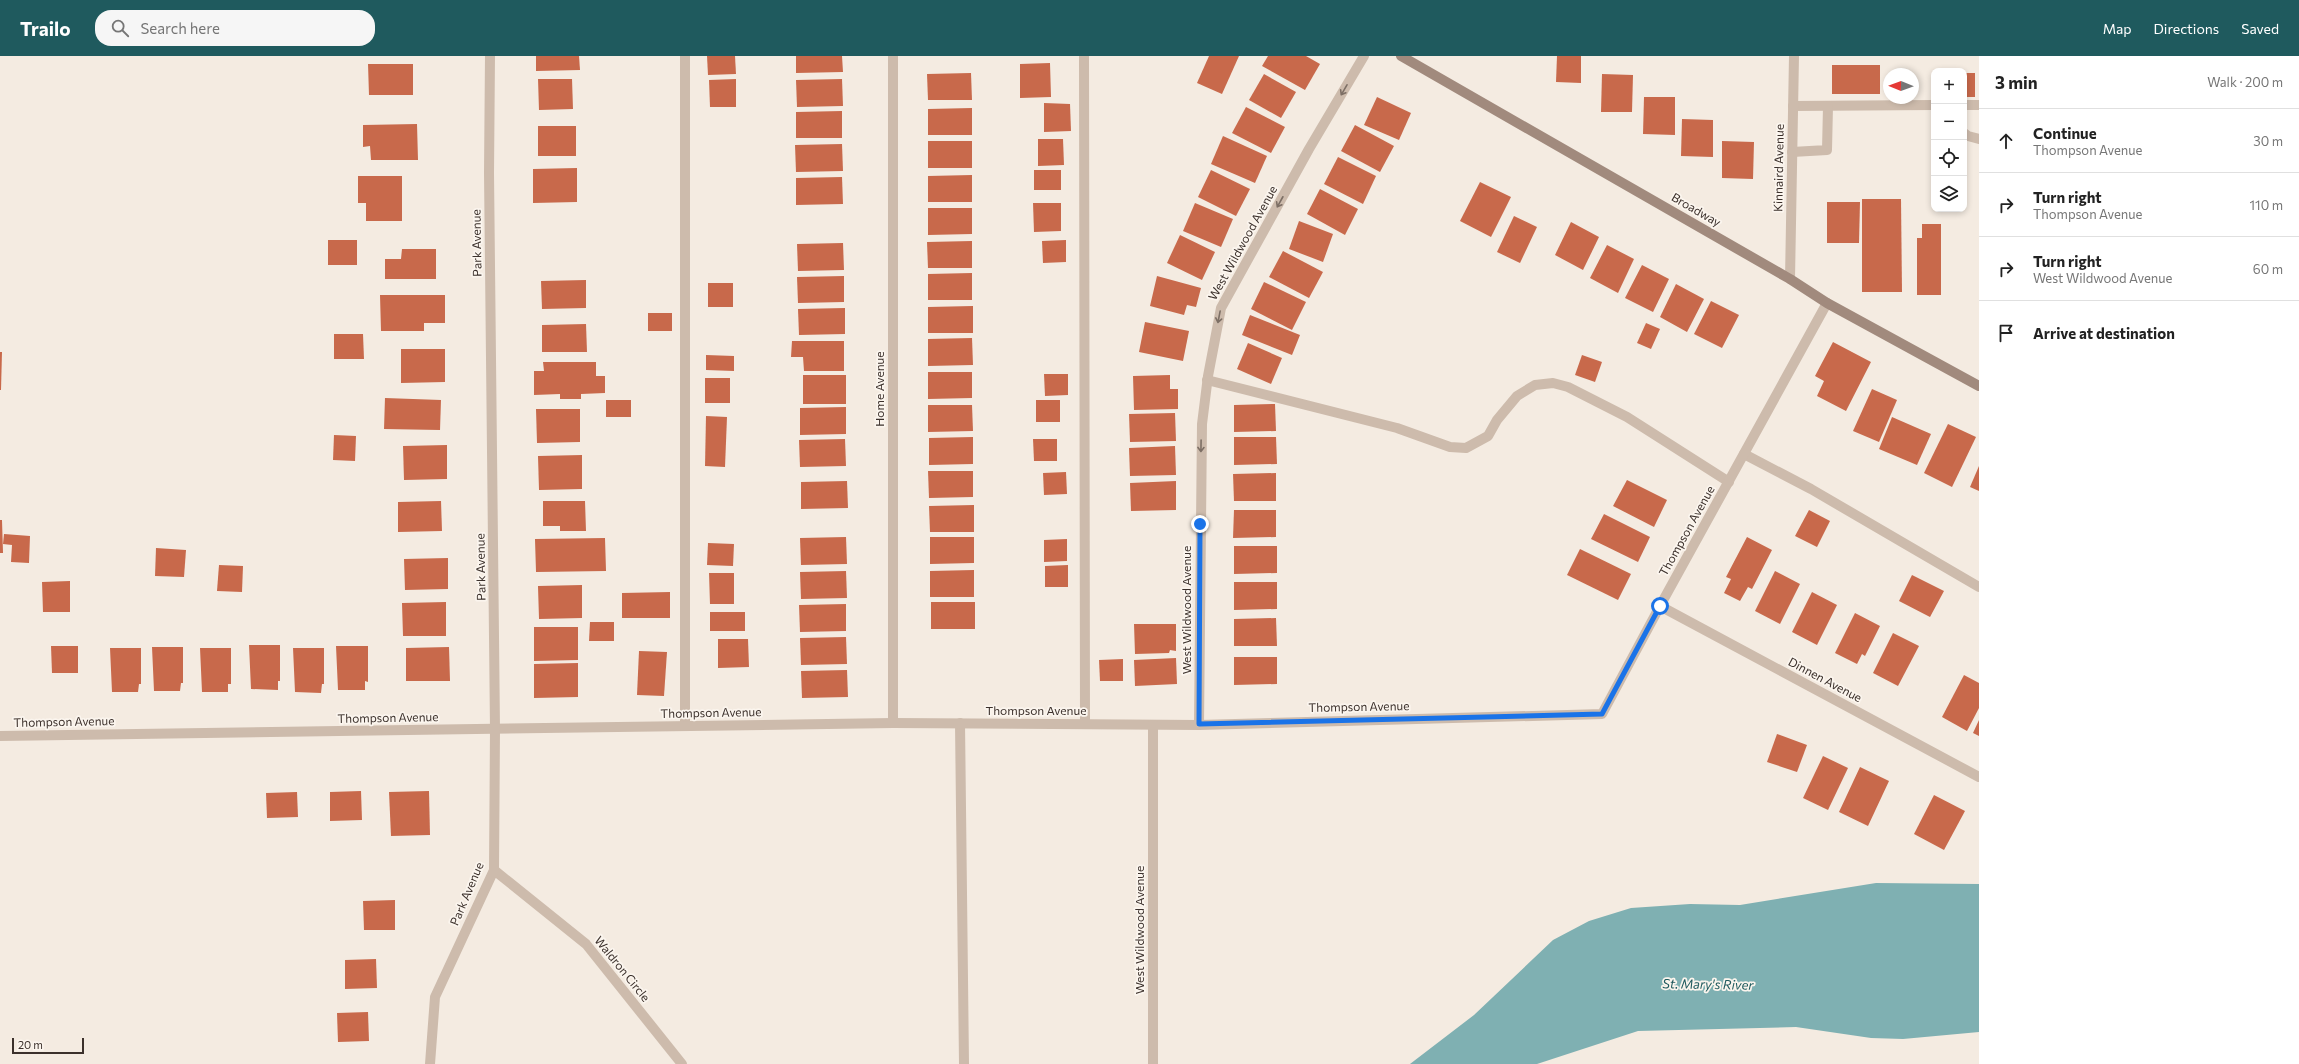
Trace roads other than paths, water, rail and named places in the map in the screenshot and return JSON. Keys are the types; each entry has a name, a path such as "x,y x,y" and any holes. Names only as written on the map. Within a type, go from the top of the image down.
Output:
{"main road":[{"name":"Broadway","path":"1401,56 1828,303 1979,386"}],"street":[{"name":"Park Avenue","path":"430,1064 435,997 494,870 496,729 489,173 490,56"},
{"path":"685,56 685,726"},
{"name":"Home Avenue","path":"893,56 893,723"},
{"path":"1084,56 1085,724"},
{"name":"West Wildwood Avenue","path":"1199,724 1202,432 1207,380 1221,308 1309,150 1364,56"},
{"name":"Kinnaird Avenue","path":"1790,280 1794,56"},
{"path":"1793,106 1931,105"},
{"path":"1967,105 1979,105"},
{"path":"1792,152 1827,150 1828,106"},
{"path":"1967,135 1979,139"},
{"name":"Thompson Avenue","path":"0,736 893,723 1154,725 1602,714 1660,606 1828,303"},
{"path":"1207,380 1397,428 1450,447 1466,448 1488,436 1497,420 1517,396 1535,386 1553,383 1568,387 1627,417 1729,482"},
{"path":"1744,454 1811,489 1979,587"},
{"name":"Dinnen Avenue","path":"1660,606 1979,777"},
{"path":"960,723 964,1064"},
{"name":"West Wildwood Avenue","path":"1153,1064 1154,725"},
{"name":"Waldron Circle","path":"494,870 586,944 682,1064"}],"water":[{"name":"St. Mary's River","path":"1876,883 1979,884 1979,1032 1903,1039 1871,1038 1796,1027 1638,1031 1537,1064 1410,1064 1474,1015 1553,940 1589,921 1631,908 1690,904 1740,905"}]}
